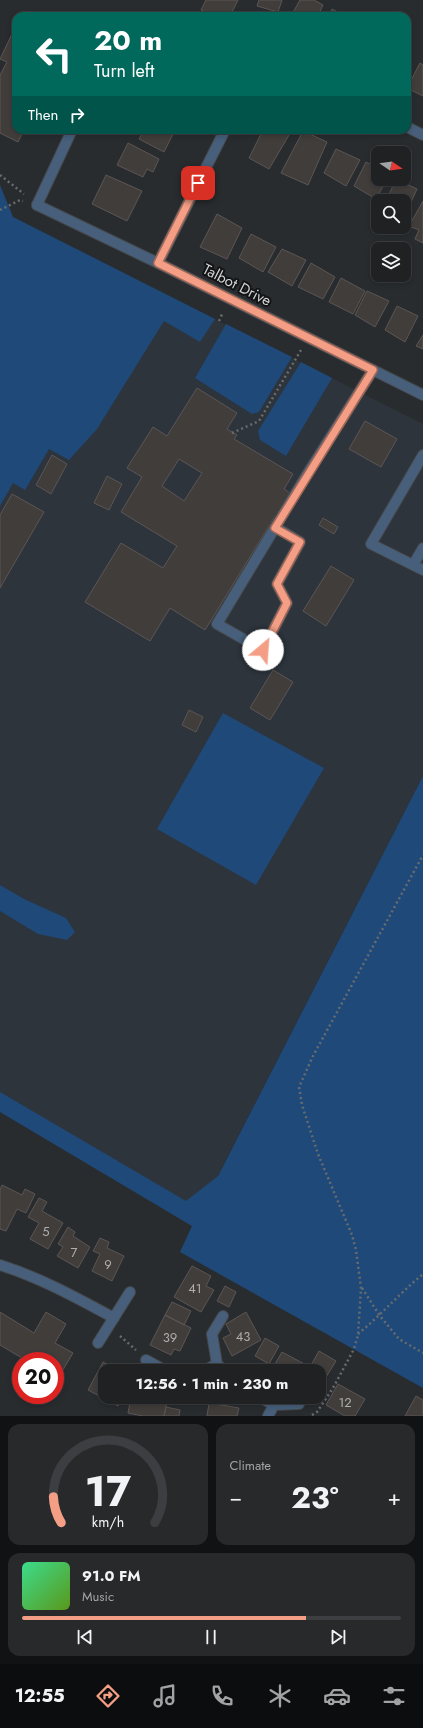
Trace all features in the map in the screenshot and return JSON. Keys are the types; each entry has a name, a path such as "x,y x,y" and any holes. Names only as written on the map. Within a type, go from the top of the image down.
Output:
{"street":[{"path":"411,129 423,134"},
{"path":"37,205 70,134"},
{"path":"158,263 223,134"},
{"name":"Talbot Drive","path":"37,205 158,263 423,395"},
{"path":"275,528 300,542 277,584 287,603 263,650 217,624 275,528 373,370"},
{"path":"423,455 371,544 423,570"},
{"path":"412,565 423,548"},
{"path":"0,1265 28,1274 56,1286 112,1322"},
{"path":"98,1343 130,1292"},
{"path":"220,1364 212,1334 222,1316"},
{"path":"146,1360 153,1364"},
{"path":"268,1416 274,1405 299,1404"}],"path":[{"path":"0,175 37,205"},
{"path":"0,210 20,200 37,205"},
{"path":"232,433 259,421 295,359"},
{"path":"326,1399 354,1349 358,1335 361,1288 356,1250 352,1235 316,1148 303,1111 298,1087 313,1056 423,855"},
{"path":"358,1335 380,1316 403,1291 423,1274"},
{"path":"361,1288 380,1316 399,1339 423,1353"},
{"path":"112,1322 146,1360"},
{"path":"299,1404 304,1412 310,1416 318,1412 323,1404"}],"shaded area":[{"path":"0,185 13,217 215,319 200,342 164,321 97,429 69,460 49,449 25,490 13,483 0,506"},
{"path":"13,217 423,424 423,776 192,1226 0,1112 0,241"},
{"path":"226,324 292,357 259,412 252,414 195,378"},
{"path":"301,362 332,378 286,456 260,440 258,431"},
{"path":"223,713 324,768 256,885 157,829"},
{"path":"423,776 423,1388 180,1252 192,1226 0,1112 0,1092 186,1201 218,1176"},
{"path":"0,885 24,899 66,918 75,932 67,940 38,934 0,911"}],"building":[{"path":"206,0 238,0 232,12 205,12 201,10"},
{"path":"259,0 282,0 278,12 257,6"},
{"path":"300,0 314,0 323,5 320,12 293,12"},
{"path":"332,9 338,12 331,12"},
{"path":"12,34 12,134 22,134 18,142 0,133 0,75 7,62 0,59"},
{"path":"420,63 423,65 423,96 411,90 411,80"},
{"path":"142,134 173,134 164,152 139,139"},
{"path":"261,134 290,134 269,169 249,158"},
{"path":"301,134 310,134 327,142 308,185 281,173"},
{"path":"128,143 159,159 153,172 147,169 143,177 117,165"},
{"path":"336,149 360,160 346,186 324,173"},
{"path":"366,162 371,164 371,186 383,186 379,194 371,194 371,196 354,186"},
{"path":"106,175 142,191 127,221 92,204"},
{"path":"393,186 411,186 417,189 411,202 411,194 389,194"},
{"path":"423,201 423,243 415,239 419,230 411,227 411,222"},
{"path":"217,214 242,228 227,259 200,247"},
{"path":"251,234 276,247 263,272 239,258"},
{"path":"282,249 306,260 292,286 268,272"},
{"path":"311,263 335,277 323,299 298,287"},
{"path":"341,278 365,291 353,314 329,302"},
{"path":"367,291 389,301 375,327 355,315"},
{"path":"397,306 418,316 405,342 385,330"},
{"path":"423,335 423,349 416,346"},
{"path":"197,388 237,413 227,429 237,435 234,439 293,474 284,489 293,495 279,518 275,516 205,630 170,608 150,641 85,602 121,543 163,568 177,546 121,512 142,477 127,468 153,427 167,436","holes":["179,459 202,473 184,501 162,486"]},
{"path":"365,421 397,439 381,467 349,449"},
{"path":"52,455 67,464 51,494 36,485"},
{"path":"107,476 122,484 109,510 94,503"},
{"path":"12,494 44,512 0,588 0,515"},
{"path":"323,518 338,527 334,534 319,525"},
{"path":"331,566 354,580 326,626 303,611"},
{"path":"273,670 293,682 270,720 250,708"},
{"path":"189,710 203,717 196,732 182,725"},
{"path":"2,1185 22,1195 25,1189 35,1194 26,1213 17,1209 6,1231 0,1229 0,1190"},
{"path":"39,1198 47,1202 42,1211 63,1223 48,1249 30,1239 39,1223 28,1217"},
{"path":"68,1227 75,1232 73,1236 90,1247 78,1268 57,1256 63,1247 58,1244"},
{"path":"100,1238 109,1242 107,1248 124,1256 112,1281 92,1271 100,1254 93,1251"},
{"path":"192,1266 211,1276 206,1286 214,1290 201,1312 174,1297"},
{"path":"225,1286 236,1292 229,1307 217,1301"},
{"path":"172,1302 191,1311 184,1325 165,1315"},
{"path":"0,1312 34,1333 46,1312 66,1324 55,1343 73,1353 64,1368 64,1352 12,1352 0,1345"},
{"path":"246,1312 261,1340 232,1356 223,1338 231,1334 226,1324"},
{"path":"165,1315 191,1328 180,1351 174,1349 171,1355 150,1345"},
{"path":"265,1338 279,1346 269,1364 255,1356"},
{"path":"319,1351 336,1361 326,1377 326,1364 312,1364"},
{"path":"282,1352 304,1364 275,1364"},
{"path":"98,1371 98,1395 88,1390"},
{"path":"338,1384 365,1399 355,1416 345,1416 326,1405"},
{"path":"416,1396 423,1400 423,1416 405,1416"},
{"path":"130,1404 167,1404 164,1416 143,1416 128,1413"},
{"path":"209,1404 239,1408 237,1416 207,1416"},
{"path":"166,1407 180,1410 179,1416 164,1416"}],"route":[{"path":"198,183 158,263 373,370 275,528 300,542 277,584 287,603 263,650"}]}
